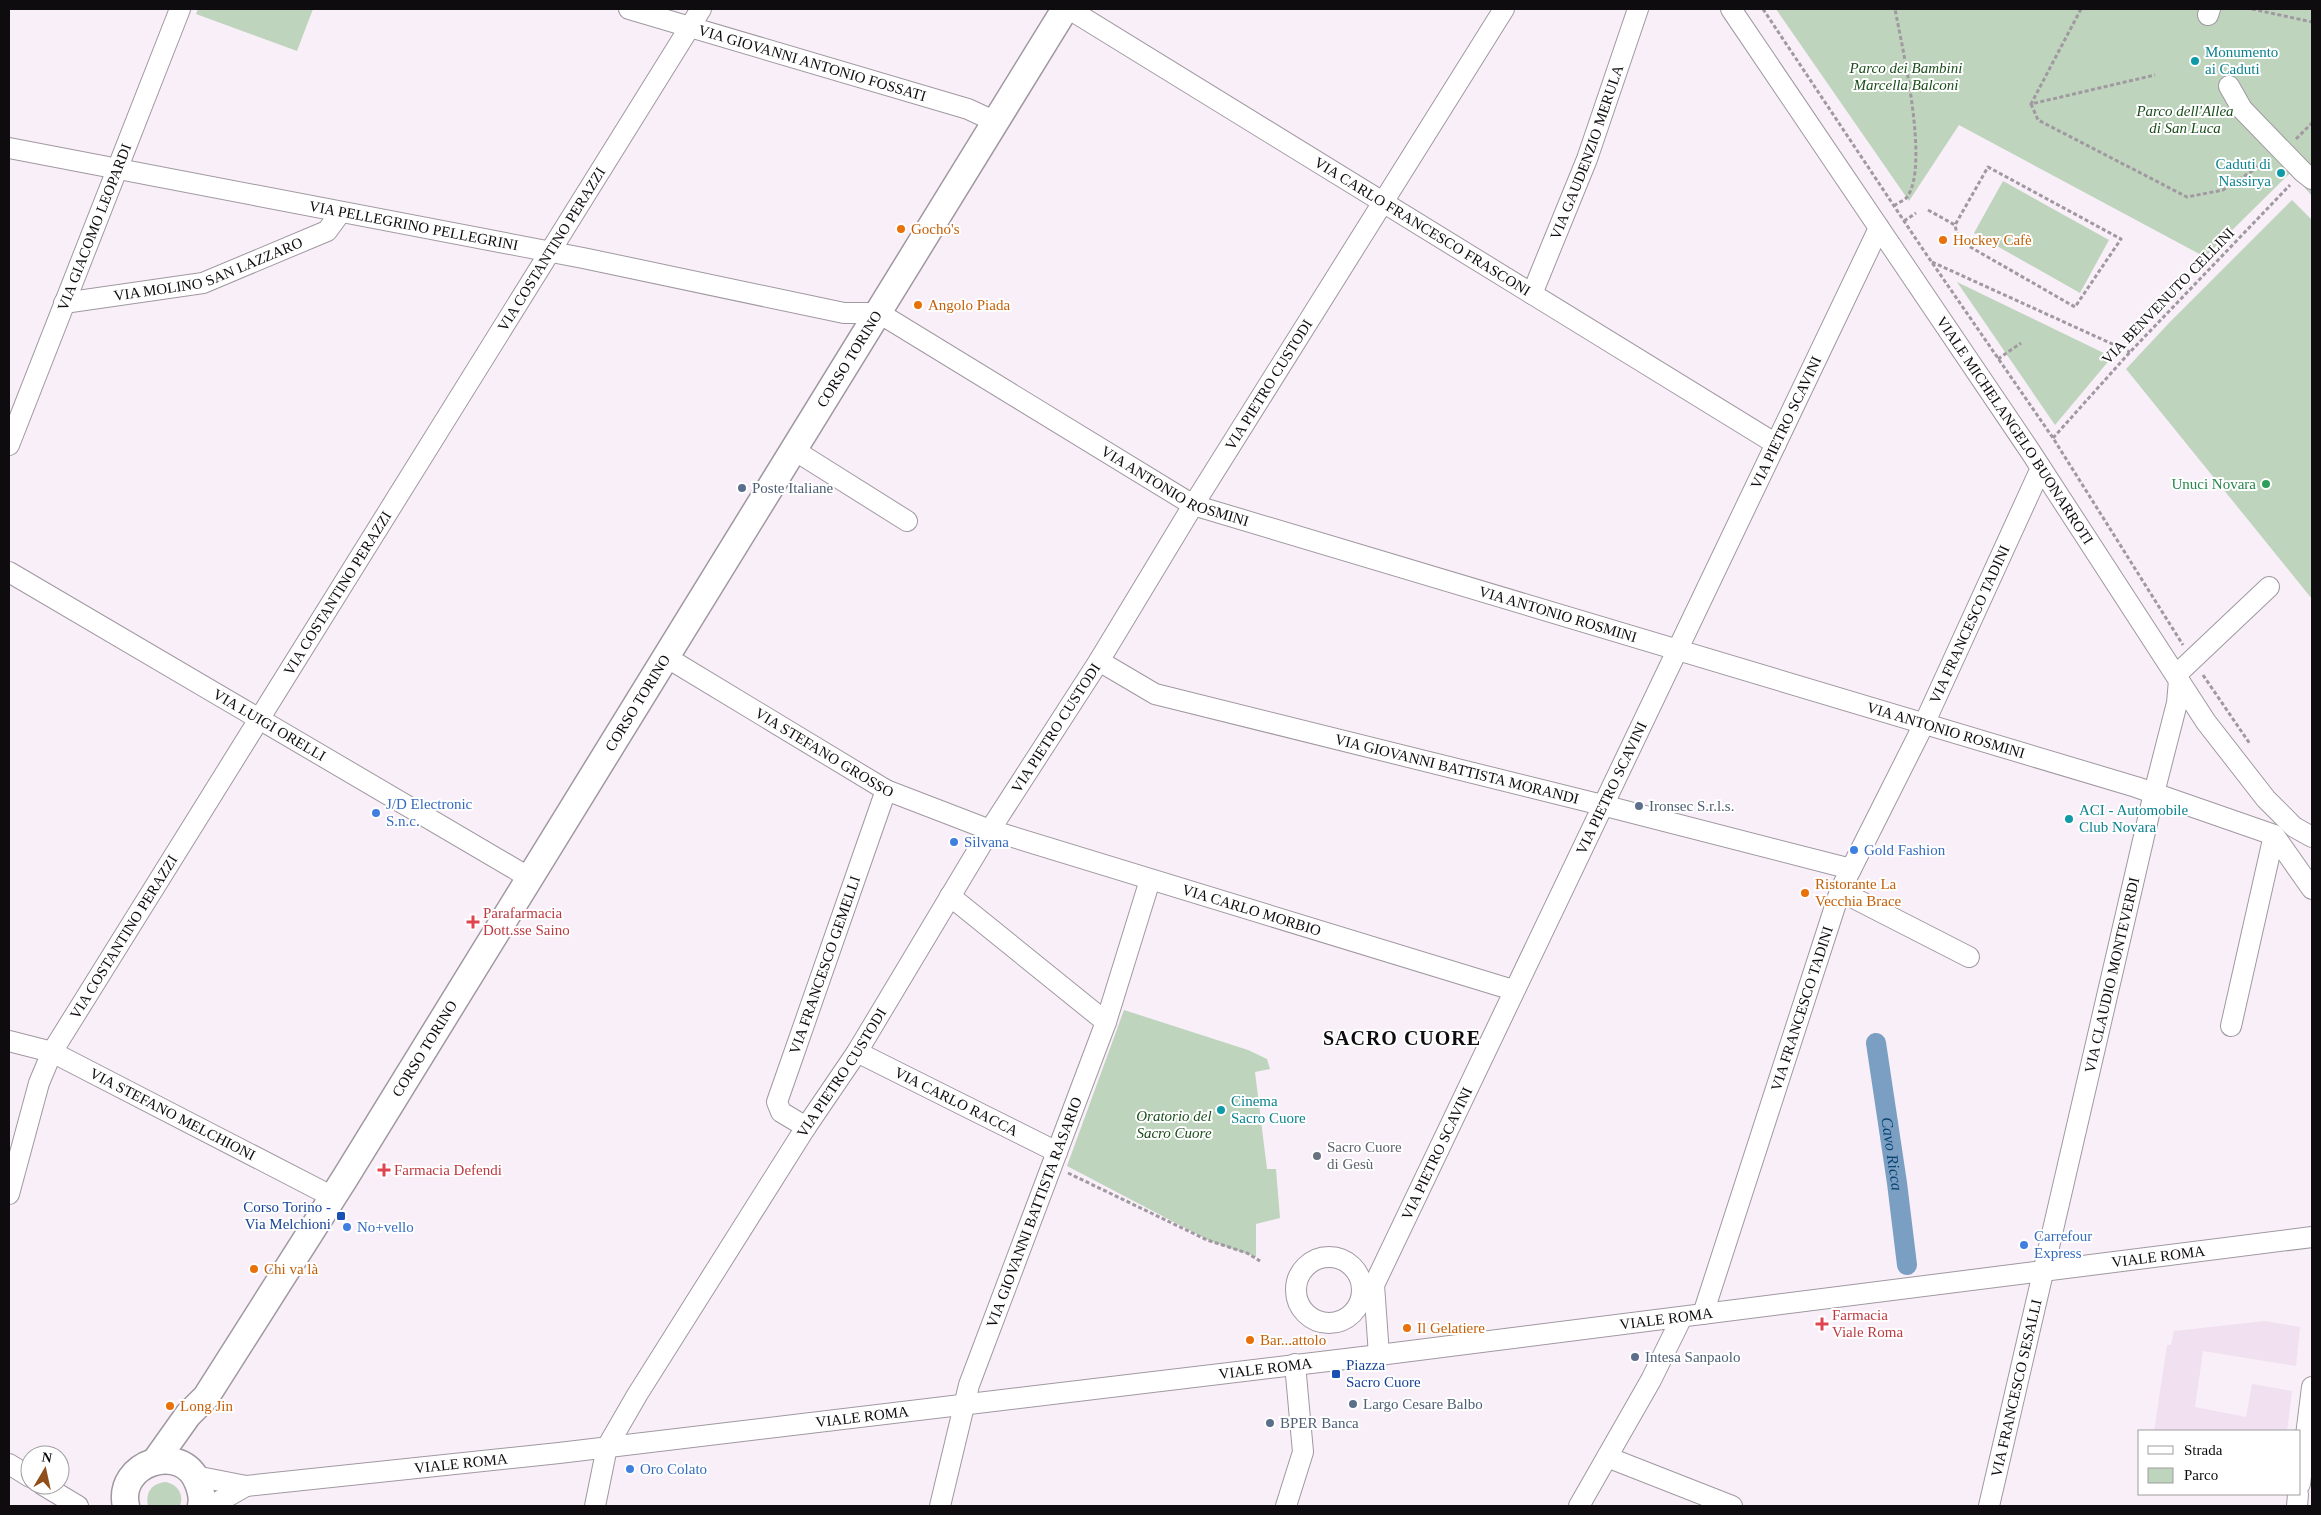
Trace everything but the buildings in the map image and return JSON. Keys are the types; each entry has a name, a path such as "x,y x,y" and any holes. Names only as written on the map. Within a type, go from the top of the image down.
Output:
{"main road":[{"name":"CORSO TORINO","path":"156,1460 188,1415 206,1397 333,1197 1067,9"},
{"name":"CORSO TORINO","path":"201,1506 202,1492 194,1474 189,1447 206,1397"},
{"path":"123,1504 127,1486 133,1474 143,1465 156,1460 172,1460 182,1464 194,1474"}],"street":[{"name":"VIA GIACOMO LEOPARDI","path":"9,445 180,9"},
{"name":"VIA GIOVANNI ANTONIO FOSSATI","path":"629,9 968,109 996,122"},
{"name":"VIA COSTANTINO PERAZZI","path":"9,1194 39,1083 52,1052 701,9"},
{"name":"VIA CARLO FRANCESCO FRASCONI","path":"1067,9 1776,444"},
{"name":"VIA PIETRO CUSTODI","path":"595,1506 607,1447 637,1395 806,1127 857,1052 990,830 1098,661 1193,505 1504,9"},
{"name":"VIA GAUDENZIO MERULA","path":"1532,294 1587,159 1638,9"},
{"name":"VIALE MICHELANGELO BUONARROTI","path":"1731,9 2041,468 2206,722 2266,799 2294,827 2312,837"},
{"path":"2229,86 2242,109 2277,145 2309,173"},
{"name":"VIA PELLEGRINO PELLEGRINI","path":"9,148 550,251 844,313 879,313"},
{"name":"VIA MOLINO SAN LAZZARO","path":"64,304 203,283 327,231 341,212"},
{"name":"VIA PIETRO SCAVINI","path":"1378,1355 1367,1284 1514,990 1879,228"},
{"name":"VIA ANTONIO ROSMINI","path":"879,313 1193,505 2154,793 2274,835"},
{"path":"794,450 907,521"},
{"name":"VIA FRANCESCO TADINI","path":"1703,1314 1840,891 1924,724 2041,468"},
{"name":"VIA LUIGI ORELLI","path":"9,572 530,878"},
{"path":"2177,677 2192,660 2269,587"},
{"name":"VIA STEFANO GROSSO","path":"666,657 886,790 990,830"},
{"name":"VIA GIOVANNI BATTISTA MORANDI","path":"1098,661 1155,694 1602,805 1851,870"},
{"name":"VIA CLAUDIO MONTEVERDI","path":"2045,1271 2154,793 2177,703 2177,677"},
{"name":"VIA FRANCESCO GEMELLI","path":"806,1127 781,1112 777,1102 886,790"},
{"name":"VIA CARLO MORBIO","path":"990,830 1514,990"},
{"path":"2274,835 2312,889"},
{"path":"2230,1026 2274,835"},
{"name":"VIA GIOVANNI BATTISTA RASARIO","path":"940,1506 964,1403 1059,1161 1106,1022 1150,880"},
{"path":"1840,891 1969,957"},
{"path":"950,896 1106,1022"},
{"name":"VIA STEFANO MELCHIONI","path":"9,1041 52,1052 333,1197"},
{"name":"VIA CARLO RACCA","path":"857,1052 1059,1161"},
{"name":"VIALE ROMA","path":"194,1474 216,1482 246,1486 607,1447 1378,1355 2312,1238"},
{"name":"VIA FRANCESCO SESALLI","path":"1989,1506 2045,1271"},
{"path":"1579,1506 1651,1380 1682,1317"},
{"path":"1286,1506 1303,1452 1295,1364"},
{"path":"2301,1476 2312,1387"},
{"path":"1607,1457 1732,1506"},
{"path":"9,1464 20,1471"},
{"name":"VIALE ROMA","path":"210,1506 246,1486"},
{"path":"60,1495 78,1506"}],"path":[{"path":"1763,9 1904,221 2053,438 2192,660 2253,748"},
{"path":"1894,206 1906,197 1912,181 1917,150 1911,98 1895,9"},
{"path":"2031,104 2081,9"},
{"path":"2252,9 2312,22"},
{"path":"2031,104 2155,75"},
{"path":"2031,104 2038,120 2187,197 2223,190 2252,171 2277,145"},
{"path":"1928,210 1955,225 1957,234 1965,244 2075,307 2121,239 1988,167 1955,225"},
{"name":"VIA BENVENUTO CELLINI","path":"2053,438 2130,352 2309,173"},
{"path":"1904,221 1916,213"},
{"path":"1932,262 2130,352"},
{"path":"1998,359 2021,343"},
{"path":"1059,1161 1207,1240 1247,1253 1260,1262"}],"shaded area":[{"path":"2265,1321 2300,1327 2296,1366 2203,1351 2195,1407 2246,1417 2252,1384 2292,1391 2287,1430 2154,1430 2167,1345 2171,1345 2174,1331"}],"green space":[{"path":"198,9 313,9 297,51 196,14"},
{"name":"Parco dell'Allea di San Luca","path":"1776,9 2312,9 2312,196 2291,172 2205,257 1959,125 1909,201"},
{"path":"2003,181 2109,240 2080,293 1974,233"},
{"name":"Unuci Novara","path":"2292,200 2312,220 2312,599 2126,369 2169,323"},
{"path":"1957,282 2112,357 2055,425"},
{"name":"Oratorio del Sacro Cuore","path":"1124,1010 1248,1050 1267,1059 1270,1069 1255,1072 1267,1169 1276,1169 1280,1218 1256,1224 1256,1257 1210,1241 1067,1166"},
{"path":"166,1482 174,1485 179,1491 181,1498 180,1506 148,1506 148,1496 153,1486"}],"waterway":[{"name":"Cavo Ricca","path":"1876,1043 1907,1265"}],"place":[{"name":"Monumento ai Caduti","path":"2195,61"},
{"name":"Caduti di Nassirya","path":"2281,173"},
{"name":"Gocho's","path":"901,229"},
{"name":"Hockey Cafè","path":"1943,240"},
{"name":"Angolo Piada","path":"918,305"},
{"name":"Unuci Novara","path":"2266,484"},
{"name":"Poste Italiane","path":"742,488"},
{"name":"Ironsec S.r.l.s.","path":"1639,806"},
{"name":"J/D Electronic S.n.c.","path":"376,813"},
{"name":"ACI - Automobile Club Novara","path":"2069,819"},
{"name":"Silvana","path":"954,842"},
{"name":"Gold Fashion","path":"1854,850"},
{"name":"Ristorante La Vecchia Brace","path":"1805,893"},
{"name":"Parafarmacia Dott.sse Saino","path":"473,922"},
{"name":"Cinema Sacro Cuore","path":"1221,1110"},
{"name":"Sacro Cuore di Gesù","path":"1317,1156"},
{"name":"Farmacia Defendi","path":"384,1170"},
{"name":"Corso Torino - Via Melchioni","path":"341,1216"},
{"name":"No+vello","path":"347,1227"},
{"name":"Carrefour Express","path":"2024,1245"},
{"name":"Chi va là","path":"254,1269"},
{"name":"Farmacia Viale Roma","path":"1822,1324"},
{"name":"Il Gelatiere","path":"1407,1328"},
{"name":"Bar...attolo","path":"1250,1340"},
{"name":"Intesa Sanpaolo","path":"1635,1357"},
{"name":"Piazza Sacro Cuore","path":"1336,1374"},
{"name":"Largo Cesare Balbo","path":"1353,1404"},
{"name":"Long Jin","path":"170,1406"},
{"name":"BPER Banca","path":"1270,1423"},
{"name":"Oro Colato","path":"630,1469"}],"district":[{"name":"SACRO CUORE","path":"1402,1038"}],"park label":[{"name":"Parco dei Bambini Marcella Balconi","path":"1906,76"}]}
